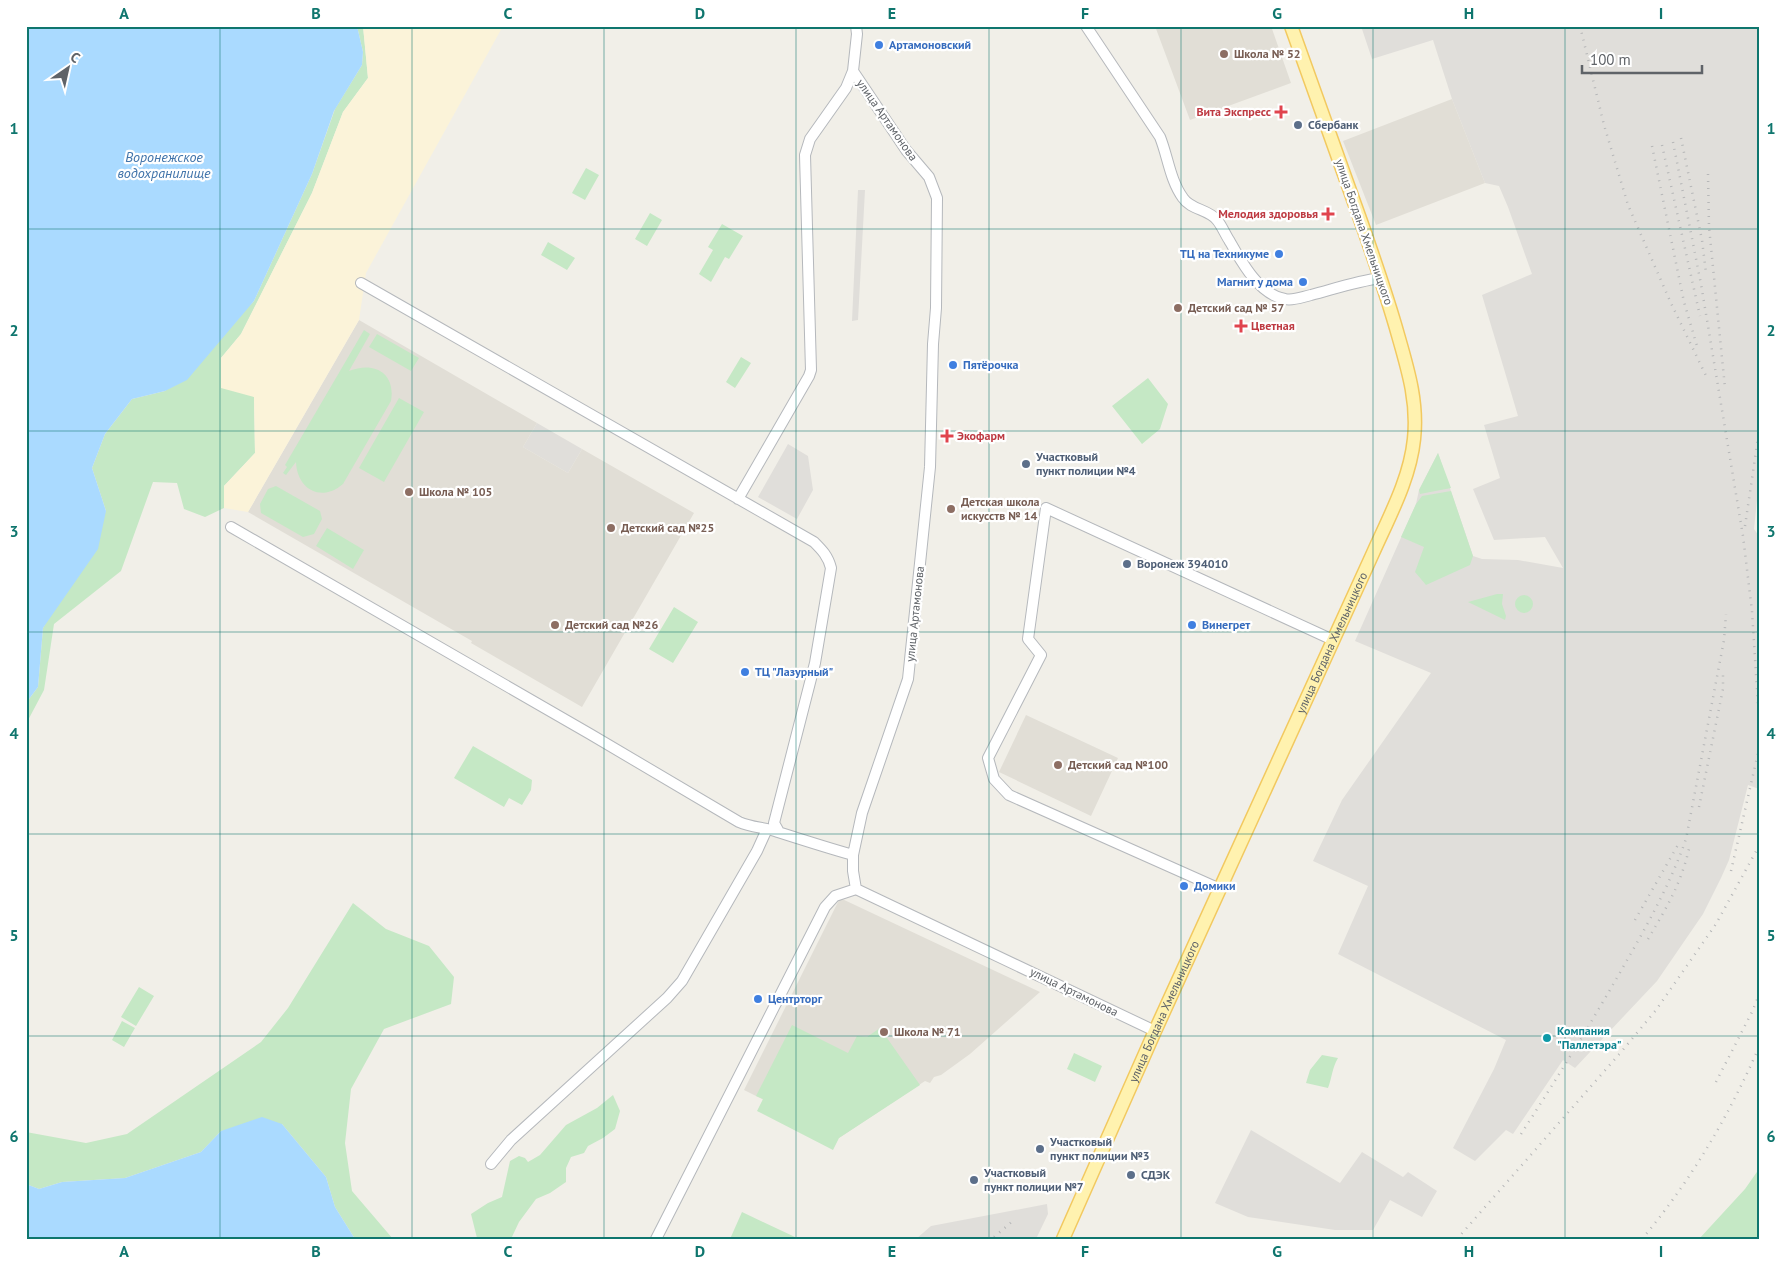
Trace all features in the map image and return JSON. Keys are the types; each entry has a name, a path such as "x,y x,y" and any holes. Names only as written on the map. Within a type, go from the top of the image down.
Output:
{"main road":[{"name":"улица Богдана Хмельницкого","path":"1063,1239 1155,1031 1396,502 1411,458 1415,415 1411,381 1381,278 1291,26"}],"street":[{"name":"улица Артамонова","path":"856,26 857,34 853,72 906,150 929,177 936,198 936,308 933,344 930,467 908,679 862,814 853,855 856,889 1155,1031"},
{"path":"1086,26 1160,137 1167,154 1169,166 1183,198 1190,206 1204,211 1217,219 1234,249 1260,287 1276,297 1291,300 1364,280 1381,278"},
{"path":"738,499 811,370 805,155 810,139 846,88 853,72"},
{"path":"361,283 814,542 828,558 831,568 816,663 774,823 779,832"},
{"path":"1220,889 1009,795 994,778 988,758 1041,655 1028,639 1046,508 1333,640"},
{"path":"230,528 582,729 740,822 753,828 779,832 789,837 853,855"},
{"path":"491,1164 512,1140 667,998 682,981 757,851 767,829"},
{"path":"656,1239 825,907 835,896 856,889"}],"shaded area":[{"name":"Школа № 52","path":"1155,26 1271,26 1291,83 1190,120"},
{"path":"1361,26 1759,26 1759,481 1754,529 1759,536 1759,789 1748,785 1729,860 1721,878 1703,914 1657,981 1575,1068 1563,1060 1513,1134 1506,1130 1475,1161 1453,1148 1494,1069 1506,1040 1338,954 1368,886 1313,861 1342,800 1431,673 1355,641 1416,504 1419,490 1438,453 1473,556 1482,559 1518,560 1563,568 1545,537 1494,540 1473,489 1500,478 1484,425 1518,416 1482,295 1532,274 1508,207 1499,186 1485,183 1452,99 1433,40 1372,59"},
{"path":"1452,99 1485,183 1376,225 1343,141"},
{"path":"858,190 865,190 858,320 852,321"},
{"name":"Школа № 105","path":"359,320 537,423 523,447 568,473 582,449 694,513 582,707 471,643 472,641 248,512"},
{"path":"537,423 582,449 568,473 523,447"},
{"path":"788,444 808,456 813,490 797,519 758,497"},
{"name":"Детский сад №100","path":"1026,715 1118,758 1091,816 999,772"},
{"name":"Школа № 71","path":"840,898 1040,992 970,1054 941,1075 934,1077 930,1083 925,1081 839,1138 744,1090"},
{"path":"1251,1130 1340,1183 1362,1152 1403,1177 1408,1172 1437,1191 1422,1217 1390,1200 1373,1230 1335,1230 1248,1217 1215,1203"},
{"path":"1047,1204 1048,1214 1036,1239 916,1239 931,1226"}],"green space":[{"path":"357,26 363,26 368,78 343,112 312,193 241,334 221,358 254,397 255,453 224,486 224,508 205,517 184,509 177,483 153,482 121,571 54,624 44,690 26,724 26,703 38,687 43,628 106,511 92,468 105,434 132,399 165,391 254,301 312,174 335,109 362,65 363,52"},
{"path":"586,168 599,175 585,200 572,193"},
{"path":"650,213 662,220 647,246 635,239"},
{"path":"722,224 743,236 729,259 725,257 711,282 699,274 713,250 708,247"},
{"path":"548,242 575,258 567,270 541,255"},
{"path":"364,330 370,334 349,371 366,367 381,371 390,383 392,391 391,401 343,484 335,490 319,493 306,486 301,480 296,462 286,475 283,473 287,467 285,465"},
{"path":"377,334 419,358 411,371 369,347"},
{"path":"741,357 751,363 735,388 726,382"},
{"path":"1148,378 1168,404 1160,429 1142,444 1112,406"},
{"path":"399,398 424,412 384,482 359,468"},
{"path":"1438,453 1451,488 1420,494 1419,490"},
{"path":"276,486 320,511 322,519 314,534 303,537 261,513 260,504 268,489"},
{"path":"1451,491 1473,556 1470,565 1426,585 1415,572 1424,547 1401,537 1416,504 1422,496"},
{"path":"327,528 364,550 353,569 316,546"},
{"path":"1503,594 1502,604 1506,616 1505,620 1468,602"},
{"path":"1524,595 1530,598 1533,604 1530,610 1524,613 1518,610 1515,604 1518,598"},
{"path":"674,607 698,622 673,663 649,649"},
{"path":"473,746 532,780 531,790 522,805 509,798 504,807 454,778"},
{"path":"353,903 386,929 429,946 454,977 451,1004 384,1029 351,1089 345,1143 352,1191 393,1239 355,1239 335,1207 326,1177 282,1124 221,1131 201,1152 125,1178 62,1182 39,1189 26,1184 26,1132 86,1143 127,1134 261,1042 288,1008"},
{"path":"139,987 154,996 136,1026 121,1017"},
{"path":"122,1021 135,1028 124,1047 112,1040"},
{"path":"792,1025 848,1053 857,1036 867,1037 880,1028 920,1085 839,1138 833,1150 757,1111 763,1099 756,1096"},
{"path":"1074,1053 1102,1066 1095,1082 1067,1069"},
{"path":"1322,1055 1338,1058 1328,1088 1306,1083 1310,1070"},
{"path":"613,1095 620,1111 615,1129 588,1146 584,1153 571,1157 566,1168 566,1182 550,1193 536,1199 519,1222 511,1239 477,1238 471,1214 502,1197 510,1161 519,1156 525,1158 528,1162 540,1155 566,1125 597,1108"},
{"path":"1759,1169 1759,1239 1699,1239 1745,1189"},
{"path":"742,1212 795,1237 793,1239 730,1239"}],"sand":[{"path":"363,26 503,26 366,273 359,320 248,512 224,508 224,486 255,453 254,397 221,388 221,358 241,334 312,193 343,112 368,78"}],"water":[{"name":"Воронежское водохранилище","path":"26,26 357,26 363,52 362,65 334,111 312,174 254,301 187,380 165,391 132,399 105,434 92,468 106,511 98,549 43,628 38,687 26,703"},
{"path":"262,1117 282,1124 326,1177 335,1207 355,1239 26,1239 26,1184 39,1189 62,1182 125,1178 201,1152 221,1131"}],"railway":[{"path":"1580,26 1604,125 1628,205 1670,301 1708,380"},
{"path":"1681,138 1702,240 1706,273"},
{"path":"1673,142 1701,284 1743,536 1752,611 1759,721"},
{"path":"1662,145 1700,316"},
{"path":"1652,146 1684,302 1697,346"},
{"path":"1708,174 1709,227 1725,388"},
{"path":"1745,526 1759,431"},
{"path":"1521,1134 1635,947 1674,871 1686,839 1724,640 1726,614"},
{"path":"1699,807 1723,689 1723,672"},
{"path":"1731,871 1759,749"},
{"path":"1635,920 1679,843"},
{"path":"1457,1239 1656,1010 1716,924 1759,846"},
{"path":"1648,939 1677,885 1689,849"},
{"path":"1716,1082 1759,995"},
{"path":"1642,1239 1676,1195 1707,1148 1735,1098 1759,1047"},
{"path":"994,1237 1014,1220"}],"place":[{"name":"Артамоновский","path":"879,45"},
{"name":"Школа № 52","path":"1224,54"},
{"name":"Вита Экспресс","path":"1281,112"},
{"name":"Сбербанк","path":"1298,125"},
{"name":"Мелодия здоровья","path":"1328,214"},
{"name":"ТЦ на Техникуме","path":"1279,254"},
{"name":"Магнит у дома","path":"1303,282"},
{"name":"Детский сад № 57","path":"1178,308"},
{"name":"Цветная","path":"1241,326"},
{"name":"Пятёрочка","path":"953,365"},
{"name":"Экофарм","path":"947,436"},
{"name":"Участковый пункт полиции №4","path":"1026,464"},
{"name":"Школа № 105","path":"409,492"},
{"name":"Детская школа искусств № 14","path":"951,509"},
{"name":"Детский сад №25","path":"611,528"},
{"name":"Воронеж 394010","path":"1127,564"},
{"name":"Детский сад №26","path":"555,625"},
{"name":"Винегрет","path":"1192,625"},
{"name":"ТЦ \"Лазурный\"","path":"745,672"},
{"name":"Детский сад №100","path":"1058,765"},
{"name":"Домики","path":"1184,886"},
{"name":"Центрторг","path":"758,999"},
{"name":"Школа № 71","path":"884,1032"},
{"name":"Компания \"Паллетэра\"","path":"1547,1038"},
{"name":"Участковый пункт полиции №3","path":"1040,1149"},
{"name":"СДЭК","path":"1131,1175"},
{"name":"Участковый пункт полиции №7","path":"974,1180"}]}
